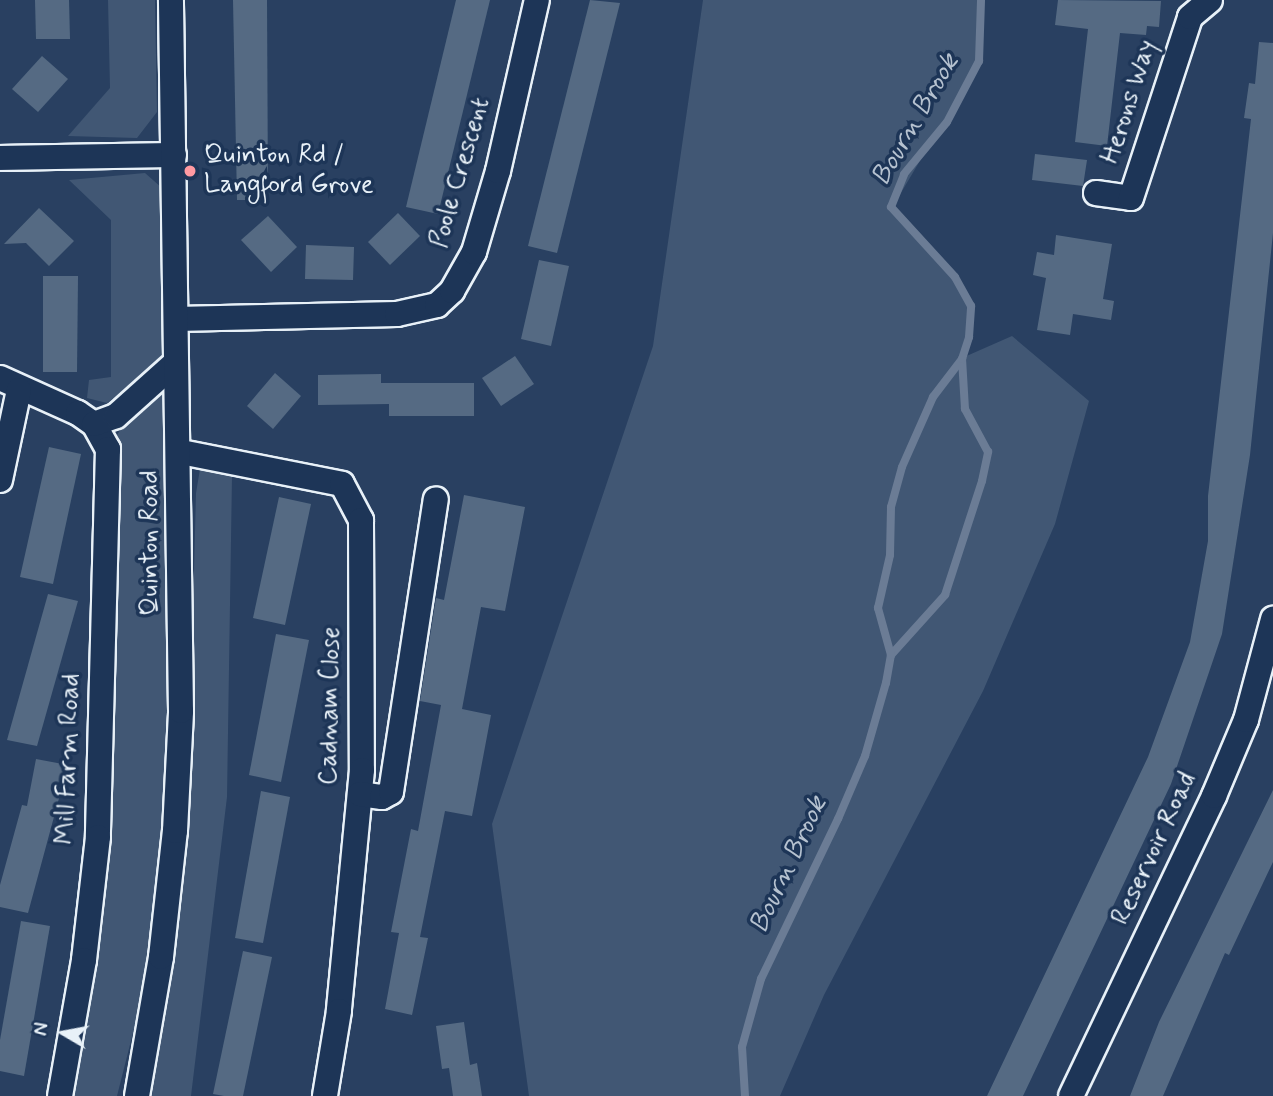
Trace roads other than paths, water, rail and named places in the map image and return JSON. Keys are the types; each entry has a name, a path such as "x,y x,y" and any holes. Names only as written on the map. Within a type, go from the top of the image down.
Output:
{"street":[{"name":"Quinton Road","path":"136,1092 161,957 175,831 181,711 181,452 175,363 171,0"},
{"name":"Poole Crescent","path":"176,319 397,314 437,305 452,291 474,252 498,171 537,0"},
{"name":"Herons Way","path":"1096,193 1130,198 1172,62 1190,17 1210,0"},
{"path":"0,158 174,155"},
{"path":"0,480 10,384 78,413 94,424 116,416 175,363"},
{"name":"Mill Farm Road","path":"60,1096 82,972 98,837 108,450 94,424"},
{"name":"Cadnam Close","path":"181,452 342,484 349,491 361,520 360,794 340,1010 325,1096"},
{"path":"360,794 382,797 391,792 436,499"},
{"name":"Reservoir Road","path":"1071,1096 1219,783 1246,720 1273,619"}],"waterway":[{"name":"Bourn Brook","path":"745,1096 742,1047 761,979 838,819 865,756 886,683 891,655 878,608 890,555 891,507 902,467 933,397 962,359 969,337 971,306 955,277 891,207 904,174 947,122 979,61 981,0"},
{"name":"Bourn Brook","path":"891,655 945,595 982,481 988,452 965,409 962,359"}],"place":[{"name":"Quinton Rd / Langford Grove","path":"190,171"}]}
